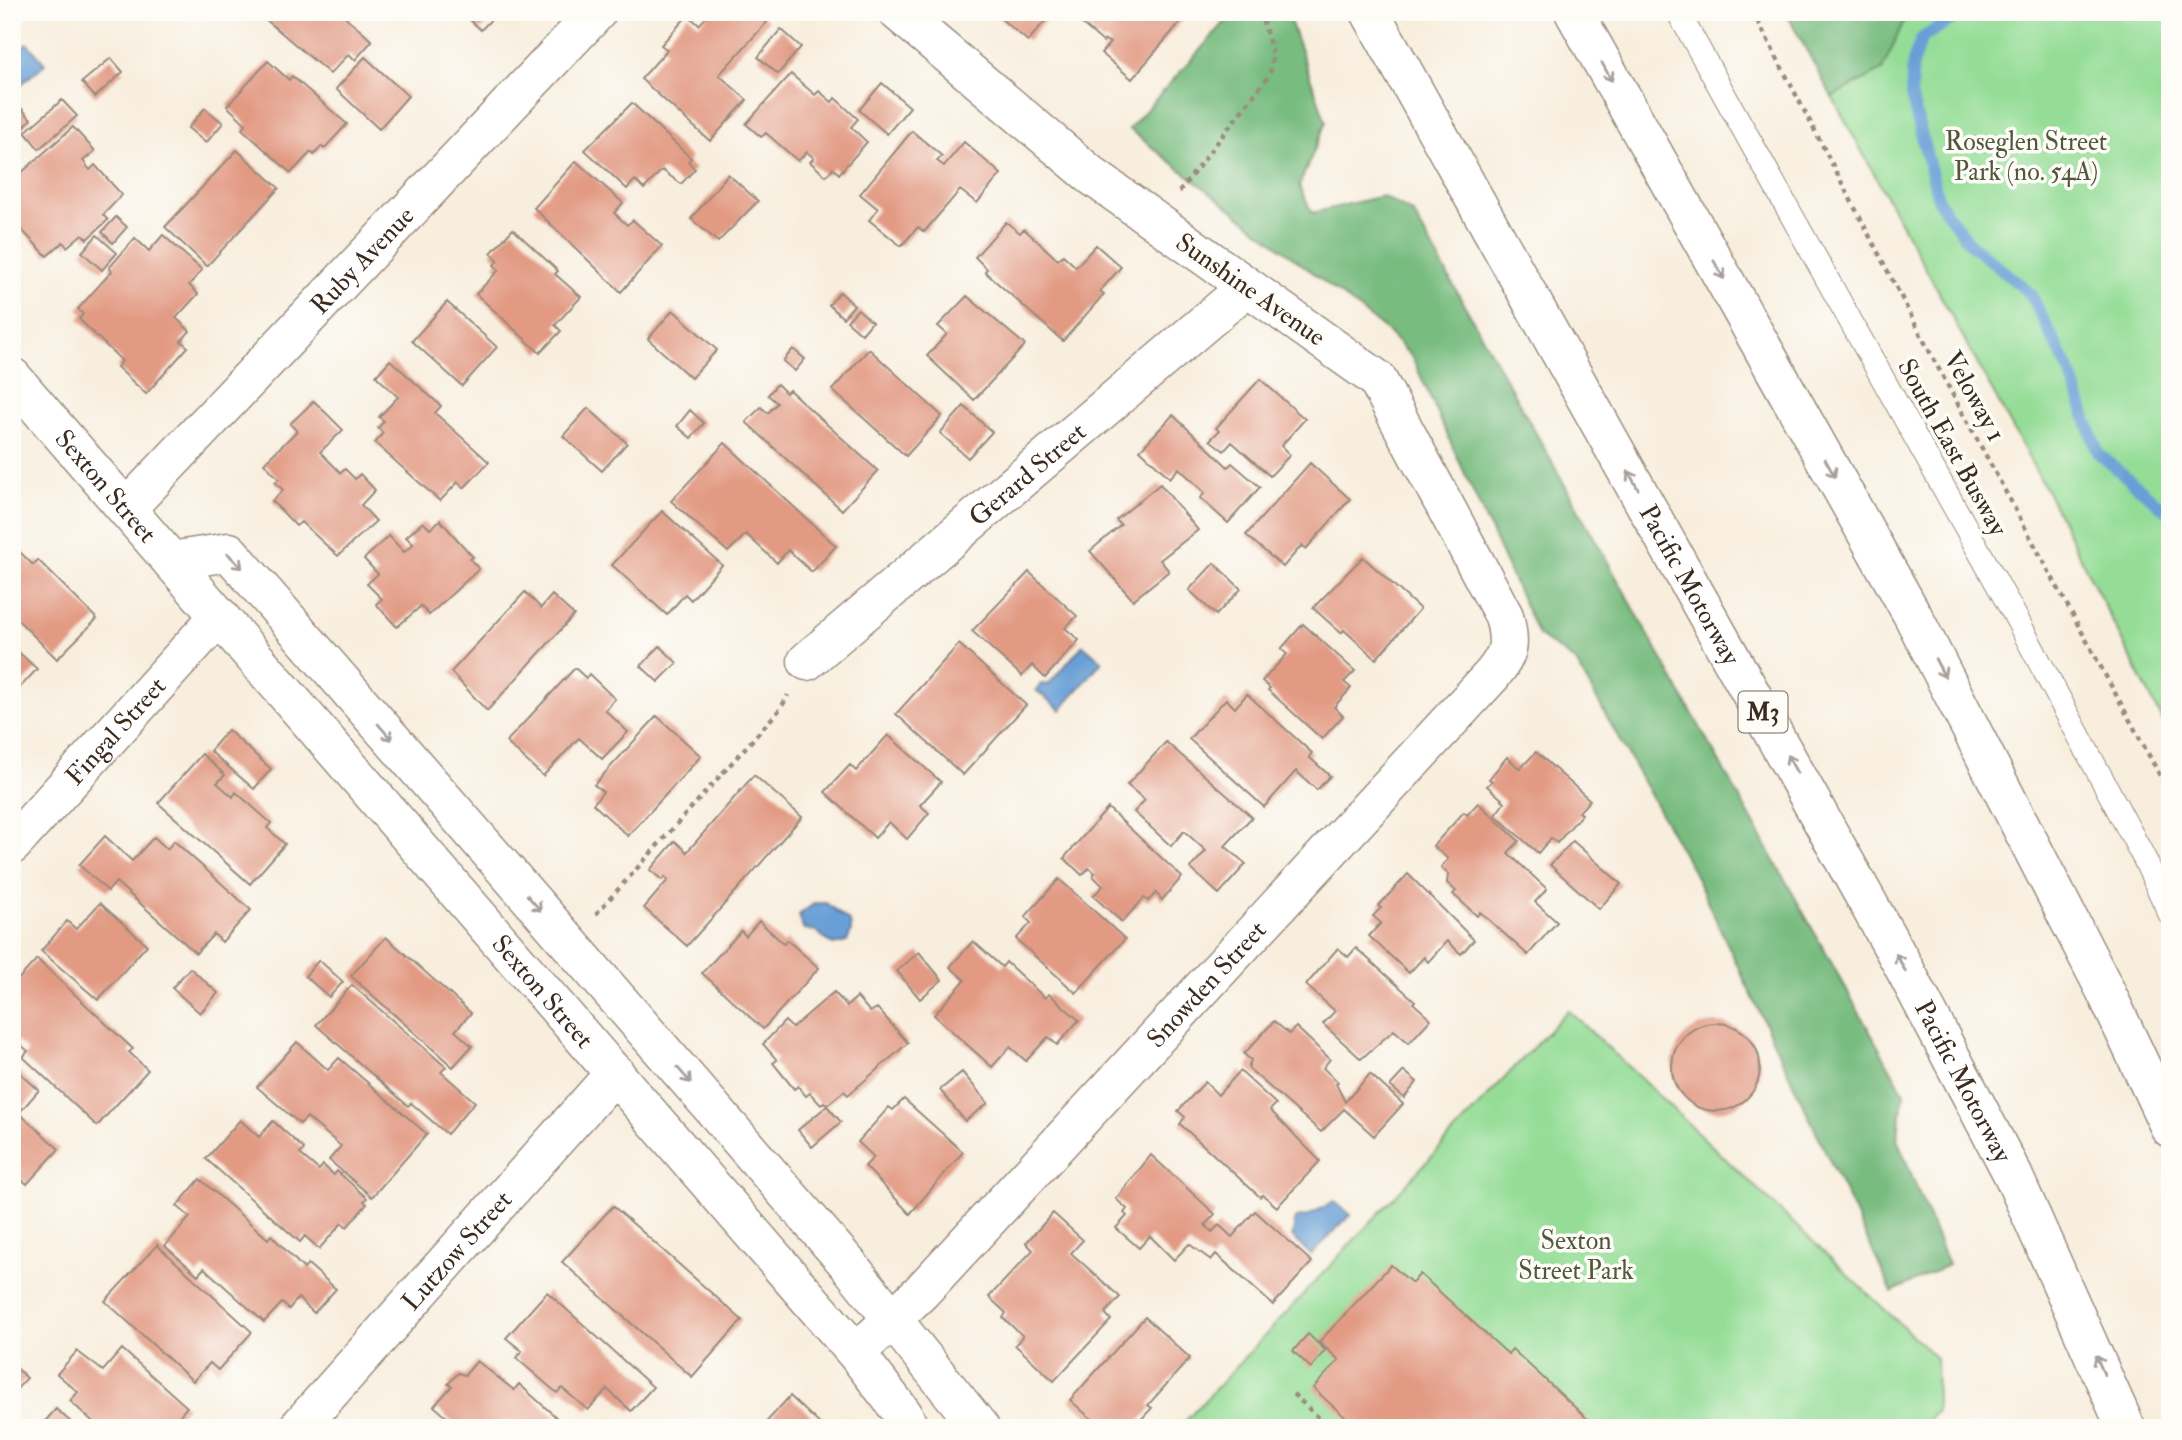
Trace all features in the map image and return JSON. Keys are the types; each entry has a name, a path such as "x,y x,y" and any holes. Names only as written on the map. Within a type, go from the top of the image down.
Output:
{"main road":[{"name":"Ruby Avenue","path":"127,509 597,12"},
{"name":"Sunshine Avenue","path":"898,12 1092,176 1377,379 1504,616 1510,640"},
{"name":"Pacific Motorway","path":"1370,12 1901,962 2013,1175 2126,1428"},
{"path":"1574,12 1913,616 2099,978 2170,1128"},
{"name":"Gerard Street","path":"807,660 1247,287"},
{"name":"Sexton Street","path":"12,377 856,1353 903,1415 909,1428"},
{"name":"Sexton Street","path":"172,561 229,552 848,1264 892,1321"},
{"name":"Fingal Street","path":"12,845 219,616"},
{"name":"Snowden Street","path":"856,1353 892,1321 1492,676 1504,659 1510,640"},
{"name":"Lutzow Street","path":"298,1428 615,1073"},
{"path":"892,1321 939,1374 980,1428"}],"lane":[{"name":"South East Busway","path":"1678,12 2013,612 2144,859 2170,914"}],"path":[{"path":"1171,202 1270,74 1273,54 1260,12"},
{"name":"Veloway 1","path":"1753,12 1935,362 2170,794"},
{"path":"600,910 781,708"},
{"path":"1293,1394 1330,1428"}],"green space":[{"path":"1234,12 1287,12 1326,122 1299,186 1312,213 1382,196 1413,213 1904,1093 1897,1139 1948,1265 1892,1292 1692,869 1576,662 1538,635 1412,357 1387,331 1129,129"},
{"name":"Roseglen Street Park (no. 54A)","path":"1786,12 2170,12 2170,736 2049,495"},
{"path":"1786,12 1908,12 1882,70 1832,97"},
{"name":"Sexton Street Park","path":"1568,1010 1936,1358 1937,1411 1921,1428 1179,1428"}],"water":[{"path":"27,43 45,64 13,91 12,61 18,56 15,52"},
{"path":"1083,645 1102,661 1061,710 1036,690 1041,684 1048,685"},
{"path":"815,903 826,903 850,922 851,931 847,942 833,945 817,932 803,929 799,915"},
{"path":"1334,1201 1350,1215 1311,1255 1292,1237 1296,1218 1308,1216"}],"building":[{"path":"340,12 372,41 355,60 349,54 330,74 258,13"},
{"path":"461,12 498,12 481,30"},
{"path":"711,12 759,12 768,21 719,75 747,100 710,141 641,79 667,50 661,45 688,15 699,25"},
{"path":"1005,12 1051,14 1028,41 1000,18"},
{"path":"1090,12 1189,12 1132,79 1101,53 1110,43 1105,40 1103,42 1081,23"},
{"path":"781,29 801,47 778,74 758,57"},
{"path":"365,57 408,96 379,129 336,89"},
{"path":"111,58 123,72 95,97 82,82"},
{"path":"268,61 289,80 292,76 347,124 324,149 322,146 314,155 311,152 291,173 242,129 246,124 227,106"},
{"path":"791,74 815,95 819,91 832,102 835,98 858,119 851,127 867,142 839,174 833,168 826,176 810,162 814,158 807,152 798,161 766,133 761,137 746,124"},
{"path":"882,83 910,107 887,134 859,110"},
{"path":"12,98 31,119 12,141"},
{"path":"62,100 77,116 39,149 25,132"},
{"path":"632,103 691,158 688,162 695,169 681,184 662,170 644,189 635,180 627,189 585,150"},
{"path":"205,108 223,123 206,143 188,128"},
{"path":"73,127 95,151 83,161 90,170 95,165 122,195 103,215 108,220 87,239 82,234 67,247 63,242 47,256 14,222 17,219 12,213 12,181"},
{"path":"912,131 942,156 937,161 944,166 964,142 1001,174 977,203 960,190 924,232 918,227 901,246 869,220 878,209 860,194"},
{"path":"237,150 279,188 207,266 165,227"},
{"path":"576,161 623,203 614,213 627,225 633,220 662,246 621,292 534,208"},
{"path":"728,174 758,201 718,242 691,219"},
{"path":"116,217 127,227 113,243 102,232"},
{"path":"1006,222 1020,233 1024,229 1058,260 1063,255 1076,267 1096,245 1121,267 1100,291 1104,294 1063,341 985,272 987,269 975,257"},
{"path":"513,229 558,271 555,274 581,297 555,325 561,331 540,353 476,294 499,270 494,265 498,260 491,253"},
{"path":"97,235 117,253 102,270 82,252"},
{"path":"163,235 202,270 189,285 198,294 176,318 190,331 181,341 188,347 146,394 117,367 122,361 79,319 83,314 78,309 112,271 109,268 135,238 149,251"},
{"path":"840,292 854,305 843,318 829,305"},
{"path":"967,296 1025,345 974,400 927,356 947,334 938,326"},
{"path":"447,302 497,347 462,386 412,341"},
{"path":"858,309 872,322 862,334 847,321"},
{"path":"673,310 717,350 691,378 648,339"},
{"path":"793,349 805,359 795,371 783,361"},
{"path":"869,349 942,416 906,456 832,390"},
{"path":"390,360 441,406 435,413 489,462 464,488 458,482 440,501 375,443 383,433 378,428 384,421 379,417 398,397 376,376"},
{"path":"1260,379 1305,419 1281,446 1290,455 1270,476 1232,442 1224,451 1210,440 1219,431 1216,428"},
{"path":"777,384 786,393 789,390 878,471 842,510 746,422 761,407 768,413 777,403 768,395"},
{"path":"314,401 343,430 320,452 341,473 345,469 355,479 360,474 375,490 361,505 376,521 338,556 301,522 296,526 272,501 283,490 275,482 279,479 264,463 297,431 290,424"},
{"path":"964,406 992,432 968,458 940,433"},
{"path":"588,408 627,443 602,471 563,436"},
{"path":"690,410 704,423 691,438 677,426"},
{"path":"1173,415 1228,467 1232,463 1260,487 1228,523 1200,498 1205,493 1179,468 1170,478 1140,450"},
{"path":"725,443 836,546 812,572 788,550 777,563 746,534 728,552 671,501"},
{"path":"1310,463 1350,499 1306,549 1302,545 1283,567 1246,535"},
{"path":"1160,484 1198,530 1160,560 1169,571 1133,600 1090,551 1121,525 1116,520"},
{"path":"662,511 722,565 691,600 685,594 667,615 612,565"},
{"path":"440,520 473,557 470,559 479,569 429,615 421,606 397,627 376,604 382,599 367,584 378,574 364,559 389,536 404,552 413,544 406,537 423,522 430,529"},
{"path":"14,546 33,565 38,560 97,619 57,659 12,614"},
{"path":"1363,557 1420,609 1376,659 1344,630 1341,633 1313,608"},
{"path":"1214,563 1241,589 1216,615 1189,590"},
{"path":"1029,572 1077,616 1065,628 1079,640 1045,678 1032,665 1022,676 972,631"},
{"path":"525,592 541,608 552,595 574,615 487,711 451,672"},
{"path":"1303,624 1355,671 1344,682 1351,688 1334,707 1343,716 1322,739 1268,690 1270,688 1262,681 1287,654 1281,649"},
{"path":"959,644 1026,705 963,775 896,714"},
{"path":"12,646 37,669 12,696"},
{"path":"660,646 677,663 658,682 641,666"},
{"path":"575,668 586,678 589,674 615,699 605,710 628,732 602,759 579,738 543,776 506,742"},
{"path":"1247,694 1312,753 1309,757 1330,776 1317,790 1296,771 1264,807 1189,739 1226,699 1235,708"},
{"path":"657,716 701,756 628,836 593,804 603,792 594,785"},
{"path":"228,730 271,769 254,789 210,751"},
{"path":"888,735 941,782 920,805 929,813 907,839 889,822 875,838 825,792 850,765 856,771"},
{"path":"1166,742 1252,817 1225,846 1246,864 1219,894 1190,868 1206,851 1184,831 1171,846 1134,812 1145,800 1127,785"},
{"path":"1536,752 1590,800 1579,812 1582,814 1557,843 1551,838 1538,853 1495,815 1505,802 1487,786 1492,781 1489,779 1507,757 1520,769"},
{"path":"202,754 225,775 217,783 233,797 236,792 271,823 267,828 285,844 250,884 158,803"},
{"path":"754,775 802,817 687,946 644,908 668,880 665,877 662,880 650,870 675,841 687,852"},
{"path":"1478,803 1519,841 1508,853 1547,889 1535,902 1557,922 1528,955 1480,912 1477,916 1453,894 1456,891 1447,883 1448,874 1441,867 1448,859 1433,846 1464,812 1467,815"},
{"path":"1108,808 1182,877 1162,900 1156,893 1148,901 1144,898 1122,922 1093,896 1103,886 1093,876 1095,873 1089,868 1082,875 1064,858"},
{"path":"105,836 132,861 154,837 167,849 174,841 251,910 222,942 214,934 196,953 116,882 108,891 79,865"},
{"path":"1573,841 1621,884 1599,909 1550,865"},
{"path":"1408,874 1474,940 1461,954 1447,941 1428,962 1424,957 1409,973 1369,936 1381,923 1373,916 1381,908 1378,906"},
{"path":"1059,879 1125,939 1076,993 1016,939 1031,923 1025,917"},
{"path":"100,903 147,945 98,1000 41,951 67,921 76,929"},
{"path":"759,921 784,944 787,940 819,968 763,1029 702,973 741,931 746,936"},
{"path":"386,937 471,1013 455,1031 472,1046 453,1067 351,976"},
{"path":"973,941 1002,967 1006,962 1045,998 1049,994 1079,1020 1057,1045 1048,1037 1026,1061 1010,1047 992,1067 934,1015 965,980 950,967"},
{"path":"1338,948 1348,957 1356,948 1431,1019 1409,1043 1394,1030 1361,1059 1323,1024 1335,1011 1306,985"},
{"path":"919,952 942,980 920,999 897,971"},
{"path":"37,959 133,1049 129,1052 148,1070 97,1126 23,1057 28,1051 12,1037 12,986"},
{"path":"319,960 343,982 329,997 305,976"},
{"path":"190,968 218,993 200,1013 172,988"},
{"path":"352,985 446,1067 441,1072 475,1102 447,1134 411,1103 408,1106 316,1025"},
{"path":"834,992 847,1006 857,997 870,1012 877,1008 908,1043 848,1095 844,1091 827,1105 824,1102 821,1105 810,1093 806,1096 798,1086 794,1089 773,1063 777,1060 763,1044 785,1021 792,1028"},
{"path":"1274,1021 1289,1034 1296,1027 1330,1059 1323,1068 1338,1082 1336,1084 1345,1102 1370,1074 1403,1104 1374,1136 1344,1109 1321,1132 1248,1068 1251,1060 1244,1054"},
{"path":"1716,1023 1733,1026 1747,1036 1757,1050 1760,1067 1757,1084 1747,1098 1733,1108 1716,1111 1699,1108 1685,1098 1675,1084 1672,1067 1675,1050 1685,1036 1699,1026"},
{"path":"297,1042 328,1070 339,1058 427,1134 372,1197 329,1160 341,1146 307,1117 300,1124 257,1087"},
{"path":"12,1066 39,1090 19,1113 59,1149 27,1184 12,1171"},
{"path":"1240,1071 1276,1104 1270,1110 1320,1161 1277,1207 1263,1195 1260,1197 1180,1124 1185,1117 1178,1111 1205,1082 1218,1095"},
{"path":"1404,1071 1417,1082 1404,1098 1390,1086"},
{"path":"962,1072 988,1103 965,1121 940,1090"},
{"path":"904,1099 963,1152 910,1214 865,1166 874,1157 858,1142 889,1107 893,1110"},
{"path":"827,1106 841,1122 812,1147 798,1130"},
{"path":"240,1120 259,1137 273,1121 304,1149 300,1154 319,1170 323,1165 334,1175 337,1171 367,1198 364,1201 367,1204 347,1227 342,1223 319,1249 305,1236 300,1242 206,1159"},
{"path":"1151,1155 1215,1214 1205,1225 1212,1232 1219,1225 1232,1237 1255,1211 1312,1262 1273,1305 1216,1254 1211,1260 1189,1244 1174,1260 1150,1236 1139,1248 1116,1228 1127,1216 1124,1213 1127,1209 1116,1199"},
{"path":"200,1179 268,1239 271,1235 304,1269 308,1264 336,1289 314,1313 298,1298 289,1309 282,1303 264,1322 204,1268 198,1275 165,1246 190,1217 177,1206"},
{"path":"613,1206 742,1320 692,1377 562,1262"},
{"path":"1053,1213 1083,1240 1071,1253 1120,1297 1105,1313 1111,1320 1054,1381 1015,1345 1023,1336 1003,1318 1006,1313 989,1297 1033,1250 1026,1243"},
{"path":"157,1245 252,1332 218,1370 210,1363 193,1381 105,1301"},
{"path":"1391,1265 1412,1283 1420,1274 1508,1354 1512,1349 1595,1426 1357,1428 1313,1388 1339,1360 1319,1342"},
{"path":"547,1292 653,1387 631,1411 607,1389 588,1410 562,1388 557,1393 516,1358 522,1351 506,1338"},
{"path":"1145,1317 1190,1358 1148,1405 1152,1408 1133,1428 1109,1428 1101,1420 1099,1423 1088,1416 1070,1400"},
{"path":"1308,1334 1325,1350 1311,1368 1293,1351"},
{"path":"122,1349 187,1407 169,1428 160,1422 155,1428 100,1428 70,1401 78,1392 57,1374 77,1351 103,1371"},
{"path":"477,1361 514,1390 519,1384 556,1417 546,1428 459,1428 434,1406 452,1386 448,1384 458,1373 465,1375"},
{"path":"12,1364 27,1378 12,1394"},
{"path":"790,1396 824,1428 761,1428"},
{"path":"56,1409 72,1423 77,1428 39,1428"}],"waterway":[{"path":"1964,12 1922,38 1913,61 1911,95 1939,202 1971,245 2030,293 2070,372 2098,453 2170,514"}]}
